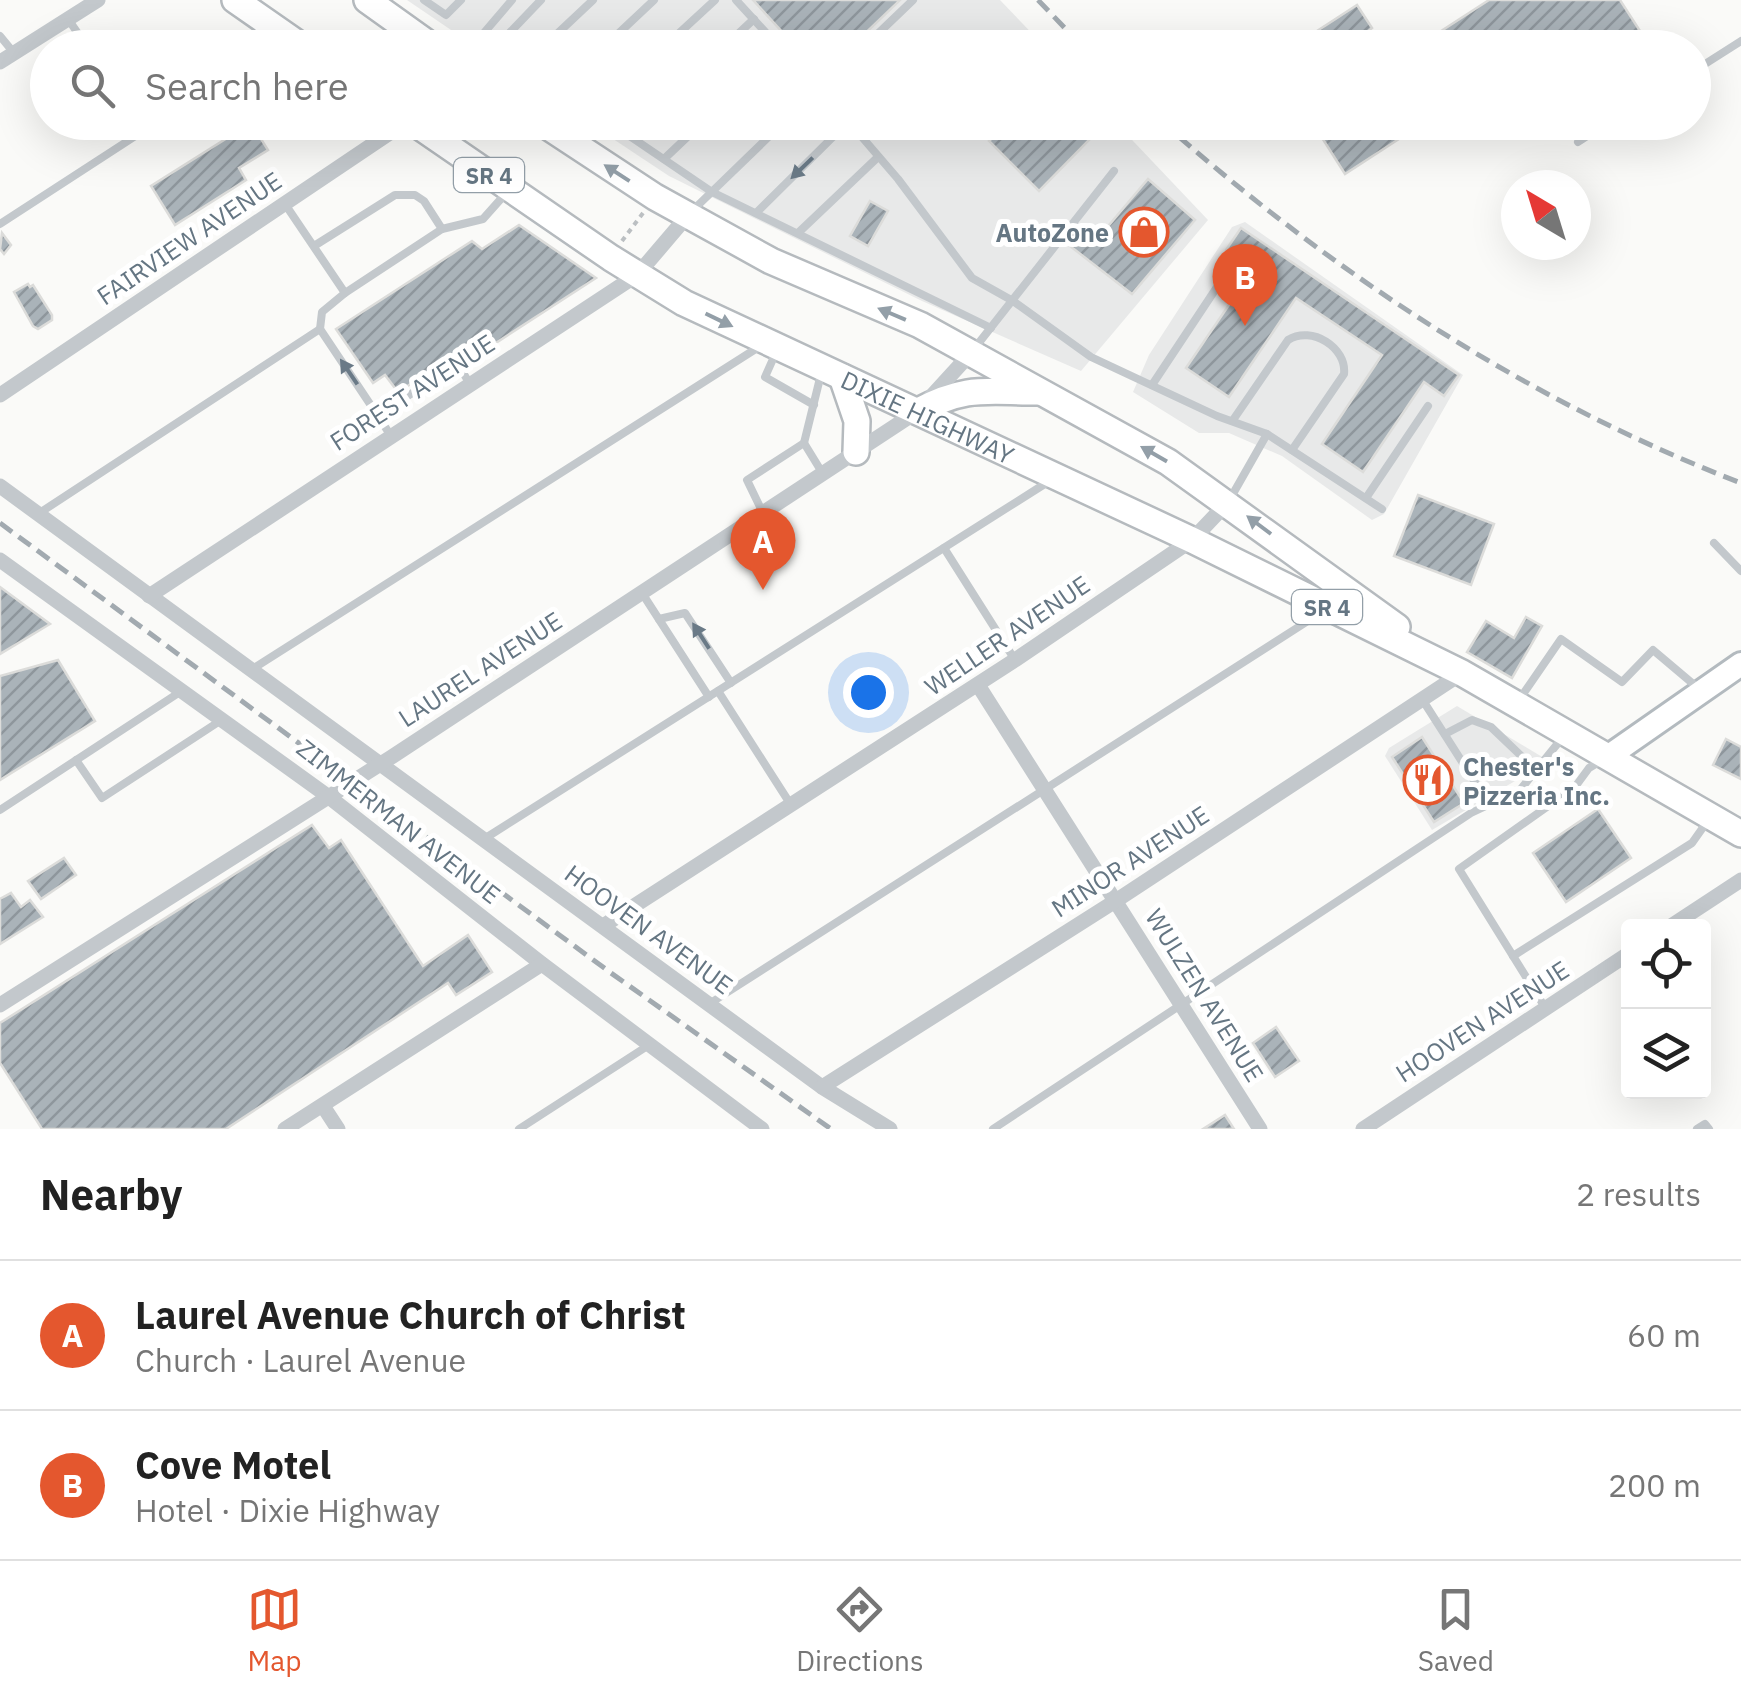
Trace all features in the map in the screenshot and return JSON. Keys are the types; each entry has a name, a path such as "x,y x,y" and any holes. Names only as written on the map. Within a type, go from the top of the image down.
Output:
{"main road":[{"path":"235,0 278,30"},
{"path":"366,0 408,30"},
{"name":"DIXIE HIGHWAY","path":"437,140 684,303 1192,540 1462,673 1741,834"},
{"name":"DIXIE HIGHWAY","path":"568,140 655,198 771,262 920,326 1168,462 1462,673"},
{"path":"832,372 857,421 856,452"},
{"path":"918,411 949,395 974,390 1043,392"}],"street":[{"path":"51,30 98,0"},
{"path":"7,58 30,43"},
{"name":"FAIRVIEW AVENUE","path":"0,395 383,140"},
{"name":"FOREST AVENUE","path":"149,596 637,275 689,214"},
{"name":"LAUREL AVENUE","path":"0,1006 330,797 918,411 971,353"},
{"name":"ZIMMERMAN AVENUE","path":"0,486 380,764"},
{"name":"WELLER AVENUE","path":"603,926 1016,660 1192,540 1228,503"},
{"name":"ZIMMERMAN AVENUE","path":"0,560 330,797 542,964 762,1129"},
{"path":"1609,756 1741,664"},
{"name":"MINOR AVENUE","path":"822,1087 1117,900 1462,673"},
{"name":"WULZEN AVENUE","path":"978,685 1260,1129"},
{"name":"HOOVEN AVENUE","path":"380,764 822,1087 890,1129"},
{"path":"1681,919 1741,880"},
{"name":"HOOVEN AVENUE","path":"1363,1129 1621,959"},
{"path":"286,1129 542,964"},
{"path":"323,1106 338,1129"}],"lane":[{"path":"424,0 446,15 461,0"},
{"path":"486,30 512,0"},
{"path":"513,30 541,0"},
{"path":"561,30 593,0"},
{"path":"622,30 654,0"},
{"path":"683,30 715,0"},
{"path":"736,0 764,30"},
{"path":"881,30 913,0"},
{"path":"68,19 76,30"},
{"path":"742,30 754,19"},
{"path":"0,36 7,58"},
{"path":"1711,60 1741,41"},
{"path":"0,224 129,140"},
{"path":"635,140 712,192 991,328"},
{"path":"664,159 684,140"},
{"path":"689,214 765,140"},
{"path":"756,213 831,140"},
{"path":"864,140 972,278 1012,301 1090,357 1217,416 1267,434 1382,509"},
{"path":"798,233 878,156"},
{"path":"971,353 1114,171"},
{"path":"391,436 320,329 322,312 442,228 483,220 509,189"},
{"path":"314,246 395,195 407,194 424,201 442,228"},
{"path":"285,204 344,294"},
{"path":"1152,385 1225,276"},
{"path":"38,514 320,329"},
{"path":"1233,420 1288,340 1298,333 1310,332 1340,354 1345,362 1344,374 1292,450"},
{"path":"772,345 765,377 814,405"},
{"path":"251,670 772,345"},
{"path":"378,416 457,364 470,384"},
{"path":"763,513 747,480 804,443 814,405 832,372"},
{"path":"1366,498 1428,406"},
{"path":"1228,503 1267,434"},
{"path":"804,443 823,474"},
{"path":"484,839 1056,476"},
{"path":"1714,544 1741,572"},
{"path":"944,548 1016,660"},
{"path":"642,593 708,697"},
{"path":"709,1004 1329,608"},
{"path":"659,619 685,612 731,683"},
{"path":"1517,704 1561,640 1622,682 1654,650 1702,691"},
{"path":"0,810 182,690"},
{"path":"718,692 791,805"},
{"path":"1422,699 1488,804"},
{"path":"76,760 102,798 223,720"},
{"path":"1445,734 1472,720 1491,728 1536,770"},
{"path":"993,1129 1470,812 1520,790 1567,732"},
{"path":"1546,1009 1459,870 1575,787 1589,768 1609,756"},
{"path":"1513,956 1692,842 1711,816"},
{"path":"519,1129 650,1045"},
{"path":"1697,1129 1705,1124 1709,1129"}],"path":[{"path":"622,241 646,209"}],"shaded area":[{"path":"407,0 1000,0 1029,30 451,30"},
{"path":"615,140 1132,140 1208,220 1081,371 922,301 669,176"},
{"path":"1245,222 1463,375 1384,514 1372,520 1282,456 1229,433 1199,433 1133,392 1149,355 1232,227"},
{"path":"1457,706 1549,761 1432,830 1385,756 1389,748"}],"building":[{"path":"753,0 900,0 869,30 780,30"},
{"path":"1489,0 1620,0 1639,30 1443,30"},
{"path":"1357,5 1372,28 1370,30 1319,30"},
{"path":"224,140 262,140 268,150 239,168 246,180 175,225 151,186"},
{"path":"990,140 1089,140 1039,191"},
{"path":"1323,140 1397,140 1345,174"},
{"name":"AutoZone","path":"1148,179 1195,220 1132,294 1070,246 1093,244"},
{"path":"870,201 888,211 868,246 850,236"},
{"path":"519,225 596,278 485,350 478,341 398,392 385,375 373,383 336,329 472,241 482,249"},
{"path":"1241,228 1459,375 1444,396 1424,382 1363,472 1322,444 1382,355 1296,298 1229,397 1186,368 1254,268 1226,250"},
{"path":"2,233 11,245 4,254 0,249"},
{"path":"33,285 52,315 52,320 38,329 14,292"},
{"path":"1418,495 1494,524 1471,585 1394,556"},
{"path":"0,587 50,624 0,654"},
{"path":"1526,617 1542,626 1512,678 1467,652 1486,621 1514,638"},
{"path":"58,660 95,721 0,780 0,676"},
{"name":"Chester's Pizzeria Inc.","path":"1422,737 1464,803 1434,822 1392,757"},
{"path":"1726,739 1741,747 1741,779 1713,765"},
{"path":"1598,809 1631,858 1566,902 1533,853"},
{"path":"312,825 329,848 341,840 423,966 468,935 492,972 456,995 448,983 226,1129 42,1129 0,1063 0,1023"},
{"path":"64,858 76,875 41,899 28,881"},
{"path":"11,893 21,907 30,900 43,917 0,944 0,899"},
{"path":"1276,1027 1299,1061 1275,1077 1253,1043"},
{"path":"1225,1115 1234,1129 1203,1129"}],"railway":[{"path":"1038,0 1067,30"},
{"path":"1183,140 1295,231 1435,328 1584,413 1741,483"},
{"path":"0,523 611,973 831,1129"}],"place":[{"name":"AutoZone","path":"1144,232"},
{"name":"Cove Motel","path":"1245,326"},
{"name":"Laurel Avenue Church of Christ","path":"763,590"},
{"name":"Chester's Pizzeria Inc.","path":"1428,780"}]}
